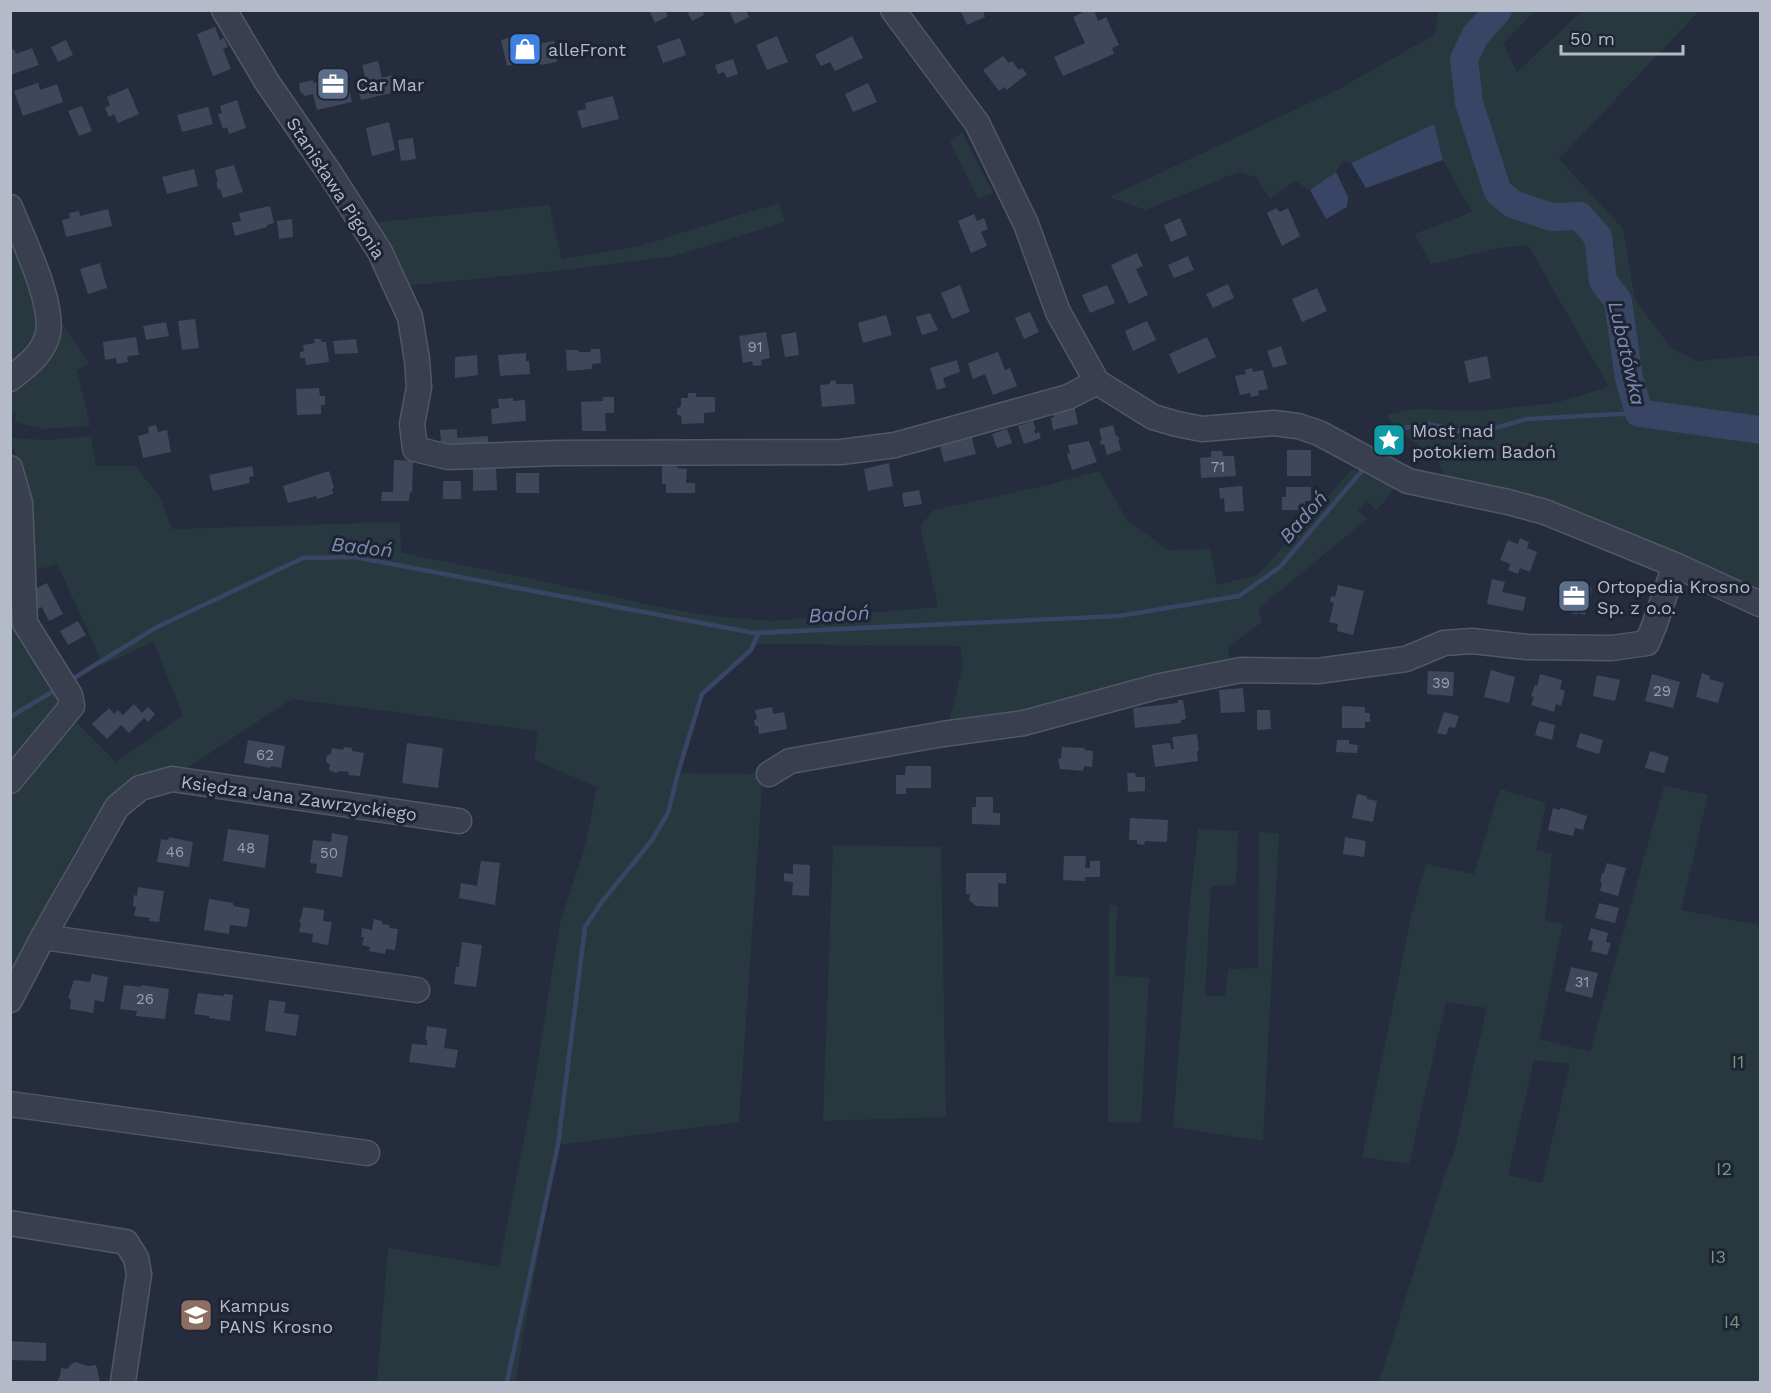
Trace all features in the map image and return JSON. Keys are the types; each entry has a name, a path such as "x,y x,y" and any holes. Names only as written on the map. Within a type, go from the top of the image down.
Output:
{"street":[{"name":"Stanisława Pigonia","path":"224,10 267,82 331,175 380,252 410,317 419,387 412,424 415,449 448,458 558,453 841,452 895,445 1068,397 1097,382"},
{"path":"893,10 977,123 1026,224 1058,312 1097,382 1153,417 1172,423 1202,429 1274,423 1298,426 1319,433 1408,481 1545,512 1675,565 1761,604"},
{"path":"10,207 34,265 48,308 48,336 36,357 10,379"},
{"path":"10,468 20,503 25,623 70,695 72,706 10,781"},
{"path":"769,774 790,761 943,734 1024,723 1156,687 1241,670 1318,671 1406,659 1444,643 1472,641 1527,647 1611,648 1647,643 1675,565"},
{"name":"Księdza Jana Zawrzyckiego","path":"10,1000 117,807 140,788 171,778 459,821"},
{"path":"43,937 417,990"},
{"path":"10,1104 367,1153"},
{"path":"10,1223 126,1242 136,1258 139,1274 123,1383"}],"green space":[{"path":"1439,11 1535,11 1503,44 1517,72 1582,11 1699,11 1559,159 1623,229 1635,299 1670,347 1697,361 1760,355 1760,597 1445,479 1438,459 1397,430 1387,415 1414,409 1479,411 1555,403 1609,387 1528,245 1503,247 1431,264 1414,234 1472,212 1443,160 1434,124 1351,163 1343,161 1336,172 1310,190 1295,181 1270,199 1257,178 1238,172 1146,210 1109,197 1337,90 1434,35"},
{"path":"962,132 993,193 978,199 950,142"},
{"path":"779,203 785,222 674,256 555,271 403,286 369,223 549,205 562,259 636,247"},
{"path":"10,245 89,363 77,371 90,426 43,429 15,422 16,411 11,414"},
{"path":"91,436 96,466 135,466 160,497 172,529 400,522 401,553 665,608 712,616 770,621 938,607 920,526 934,510 1044,486 1099,471 1127,520 1168,550 1210,549 1217,585 1258,575 1352,469 1396,487 1376,510 1367,501 1358,510 1367,519 1258,609 1262,622 1228,647 1230,666 1025,715 948,726 963,665 960,646 758,644 702,694 678,773 763,774 739,1122 558,1145 515,1382 377,1382 388,1248 499,1267 533,1092 560,923 586,843 597,787 534,760 538,731 292,699 178,774 96,819 73,854 39,920 11,983 11,792 72,718 116,762 183,715 153,641 102,666 57,564 29,572 21,479 11,438 46,440"},
{"path":"10,496 18,564 65,702 10,771"},
{"path":"1664,786 1708,795 1681,910 1758,925 1760,917 1760,1382 1379,1382 1446,1170 1454,1153 1487,1008 1446,1002 1409,1164 1362,1157 1411,917 1426,864 1474,874 1500,789 1546,803 1536,850 1552,854 1545,920 1563,924 1539,1039 1590,1052","holes":["1534,1060 1570,1064 1542,1183 1508,1175"]},
{"path":"1198,829 1238,831 1236,885 1211,886 1205,996 1225,996 1228,969 1258,968 1259,832 1279,833 1263,1141 1173,1127 1190,902"},
{"path":"833,845 941,847 946,1117 823,1121"},
{"path":"1109,905 1117,905 1115,976 1149,977 1141,1123 1108,1122"}],"water":[{"path":"1434,124 1443,160 1366,188 1351,163"},
{"path":"1336,172 1348,197 1347,207 1326,219 1310,190"}],"building":[{"path":"649,10 665,10 668,16 655,23"},
{"path":"692,10 702,10 704,15 692,21 688,13"},
{"path":"729,10 746,10 749,17 735,24"},
{"path":"960,10 983,10 985,17 967,25"},
{"path":"1088,10 1094,10 1098,21 1106,17 1119,45 1112,48 1114,54 1063,76 1054,57 1085,43 1073,17"},
{"path":"215,27 220,40 224,38 228,47 223,49 231,69 213,76 197,34"},
{"path":"515,36 516,40 527,37 531,56 519,59 520,63 507,66 501,40"},
{"path":"777,36 788,62 767,70 756,45"},
{"path":"852,36 863,58 835,71 830,62 821,66 815,55"},
{"path":"680,38 686,55 663,63 657,46"},
{"path":"66,40 73,55 58,62 51,47"},
{"path":"554,41 557,62 540,65 536,44"},
{"path":"32,48 39,65 10,75 10,51 14,49 16,54"},
{"path":"1003,56 1009,63 1012,61 1019,70 1022,68 1027,74 1007,90 1005,87 999,91 983,70"},
{"path":"733,59 738,74 727,78 724,72 718,74 715,65"},
{"path":"378,61 382,78 392,75 396,92 361,100 357,83 366,81 362,65"},
{"path":"336,78 337,87 348,84 352,102 317,110 313,94 305,96 300,91 299,83 313,80 313,83"},
{"path":"38,83 40,90 57,84 63,102 23,116 14,91"},
{"path":"868,83 877,102 853,112 845,94"},
{"path":"128,88 139,114 118,123 114,114 109,117 105,108 110,105 107,97"},
{"path":"613,96 619,119 582,128 577,111 586,109 585,103"},
{"path":"237,100 246,128 229,134 227,127 223,129 218,114 222,113 220,106"},
{"path":"82,106 92,131 79,136 68,111"},
{"path":"208,107 213,124 182,132 177,115"},
{"path":"389,122 395,150 372,156 366,128"},
{"path":"413,138 416,159 401,161 398,140"},
{"path":"234,165 243,192 223,198 220,189 218,190 215,170"},
{"path":"194,169 198,186 167,194 162,177"},
{"path":"270,206 274,223 235,236 232,223 241,221 239,213"},
{"path":"1276,208 1280,212 1288,208 1300,236 1282,246 1267,213"},
{"path":"108,209 112,226 66,237 62,220 70,218 69,213 79,211 80,216"},
{"path":"974,214 977,221 984,218 988,229 981,232 987,246 971,253 958,221"},
{"path":"1180,218 1187,235 1171,242 1164,225"},
{"path":"292,219 293,237 279,239 277,221"},
{"path":"1137,253 1143,266 1136,269 1148,295 1129,304 1111,265"},
{"path":"1188,256 1194,270 1174,278 1168,265"},
{"path":"100,263 107,288 88,294 80,269"},
{"path":"1228,284 1234,298 1213,308 1206,294"},
{"path":"960,285 970,312 952,319 941,293"},
{"path":"1107,285 1115,303 1090,313 1082,295"},
{"path":"1317,288 1327,311 1302,322 1292,299"},
{"path":"1030,312 1039,332 1024,339 1015,318"},
{"path":"930,313 938,330 922,335 916,317"},
{"path":"886,315 892,335 863,343 858,323"},
{"path":"195,319 199,348 182,350 178,321"},
{"path":"1147,321 1156,340 1133,351 1125,331"},
{"path":"166,322 169,336 146,340 143,326"},
{"path":"766,332 770,358 761,360 762,365 753,366 752,361 743,363 739,336"},
{"path":"796,332 799,355 785,357 781,335"},
{"path":"136,337 139,355 127,356 128,362 117,364 116,358 105,360 103,342"},
{"path":"1207,337 1216,357 1178,374 1169,354"},
{"path":"314,339 326,342 329,362 306,365 305,358 300,358 300,352 304,351 303,345 315,343"},
{"path":"356,339 358,353 335,354 333,341"},
{"path":"1281,346 1287,364 1273,368 1267,351"},
{"path":"590,349 600,349 601,363 592,364 592,369 567,371 566,350 591,352"},
{"path":"998,352 1005,370 1010,368 1017,386 993,395 985,374 973,379 968,363"},
{"path":"526,353 530,374 500,376 498,355"},
{"path":"477,355 478,375 455,378 455,357"},
{"path":"1487,356 1491,378 1469,383 1464,361"},
{"path":"957,360 960,372 943,378 946,387 937,390 930,368"},
{"path":"1252,368 1253,372 1263,370 1268,389 1258,391 1259,395 1251,397 1250,393 1240,395 1235,376 1246,374 1245,370"},
{"path":"836,380 836,384 853,384 855,404 822,407 820,385 830,384 830,381"},
{"path":"319,388 320,396 325,396 325,405 321,405 321,414 297,415 296,389"},
{"path":"688,393 696,393 696,397 715,397 715,412 704,413 704,423 682,424 677,409 681,406 681,398 688,398"},
{"path":"603,397 614,397 614,413 605,413 606,431 582,431 581,402 603,401"},
{"path":"513,398 513,401 525,400 526,421 492,424 491,409 499,408 498,399"},
{"path":"1074,404 1078,424 1053,430 1052,410"},
{"path":"1033,421 1035,434 1039,432 1041,438 1024,444 1018,426"},
{"path":"156,425 158,432 167,430 171,452 143,458 138,436 149,433 148,427"},
{"path":"1113,425 1121,450 1107,455 1104,444 1101,445 1099,429"},
{"path":"457,429 457,438 488,436 489,448 442,451 440,430"},
{"path":"1007,429 1012,443 997,448 992,434"},
{"path":"971,434 976,454 944,462 939,442"},
{"path":"1089,441 1097,462 1072,470 1067,454 1070,453 1068,445"},
{"path":"1287,450 1311,450 1311,476 1287,476"},
{"path":"1211,451 1222,451 1223,456 1234,456 1236,476 1201,478 1200,458 1211,457"},
{"path":"394,460 413,461 412,493 410,492 409,501 381,501 382,492 393,492"},
{"path":"489,463 489,469 496,468 497,490 473,491 473,469 480,469 479,464"},
{"path":"889,463 893,486 868,491 864,469"},
{"path":"662,465 677,465 677,468 687,469 686,483 695,483 695,493 666,493 666,484 662,484"},
{"path":"252,466 254,476 249,477 250,483 213,491 209,475"},
{"path":"329,471 334,488 332,489 333,494 288,503 283,486"},
{"path":"516,473 539,473 539,493 516,493"},
{"path":"443,481 461,481 461,499 443,499"},
{"path":"1242,486 1244,511 1225,512 1224,498 1220,499 1219,488"},
{"path":"1286,487 1311,487 1311,501 1305,501 1305,510 1282,510 1282,497 1286,497"},
{"path":"919,490 922,504 904,507 902,493"},
{"path":"1520,538 1529,542 1527,548 1537,552 1530,572 1520,568 1518,574 1508,570 1510,564 1500,560 1508,540 1518,544"},
{"path":"1492,579 1505,582 1502,592 1526,597 1523,611 1487,604"},
{"path":"47,583 63,614 49,621 42,607 38,609 34,601 38,599 33,590"},
{"path":"1338,585 1364,591 1353,635 1337,631 1338,624 1329,622 1334,603 1330,602 1331,596 1335,597"},
{"path":"1568,585 1576,587 1576,591 1580,592 1582,585 1592,588 1589,602 1591,602 1585,615 1577,613 1577,615 1562,609 1564,602 1562,601"},
{"path":"78,621 86,635 68,645 60,631"},
{"path":"1491,670 1515,677 1509,703 1484,697"},
{"path":"1428,671 1454,672 1453,696 1427,694"},
{"path":"1702,673 1710,676 1709,679 1724,683 1718,703 1696,697"},
{"path":"1540,674 1562,680 1560,689 1565,691 1561,706 1556,704 1554,712 1531,705 1534,697 1531,696"},
{"path":"1652,674 1680,682 1673,708 1645,701"},
{"path":"1597,675 1620,680 1615,701 1593,696"},
{"path":"1243,688 1245,712 1221,713 1219,690"},
{"path":"1178,700 1183,700 1186,719 1181,720 1181,723 1135,728 1133,708 1178,703"},
{"path":"134,704 142,713 148,707 155,714 148,722 144,718 129,733 121,725 107,739 92,724 109,708 114,714 118,710 123,715"},
{"path":"1342,706 1365,707 1365,713 1370,713 1370,722 1365,722 1365,728 1342,728"},
{"path":"772,707 773,714 784,712 787,729 759,734 754,720 757,719 755,710"},
{"path":"1257,710 1270,710 1271,729 1257,730"},
{"path":"1444,712 1459,716 1455,728 1449,727 1446,735 1437,733"},
{"path":"1539,721 1555,725 1552,740 1535,735"},
{"path":"1580,733 1603,740 1599,754 1576,747"},
{"path":"1197,734 1198,761 1155,767 1152,745 1170,743 1171,749 1174,749 1172,737"},
{"path":"248,740 285,746 281,768 244,763"},
{"path":"1337,740 1349,740 1349,744 1358,745 1357,753 1336,752"},
{"path":"407,743 443,748 438,788 402,783"},
{"path":"344,747 364,753 360,776 348,775 349,772 336,773 329,770 327,755 331,754 332,748 343,750"},
{"path":"1062,747 1085,748 1084,750 1093,751 1092,767 1084,766 1083,771 1060,769 1058,759 1061,758"},
{"path":"1650,751 1669,757 1664,773 1645,768"},
{"path":"906,766 931,766 931,788 906,788 906,794 896,794 896,775 905,775"},
{"path":"1127,773 1135,773 1136,777 1145,777 1145,791 1128,792"},
{"path":"1357,794 1377,801 1373,822 1352,818"},
{"path":"976,797 993,797 993,813 1000,813 1000,825 972,824 972,807 976,807"},
{"path":"1553,808 1587,816 1583,830 1575,828 1573,836 1548,830"},
{"path":"1130,818 1168,820 1167,842 1145,841 1144,845 1137,844 1137,840 1129,840"},
{"path":"228,829 269,835 265,868 223,861"},
{"path":"332,833 348,836 342,877 316,873 317,864 310,863 313,840 331,842"},
{"path":"169,837 193,842 189,867 157,862 161,839 168,840"},
{"path":"1345,837 1366,841 1364,857 1343,854"},
{"path":"1064,856 1086,856 1085,868 1090,868 1090,861 1100,861 1100,877 1085,877 1085,881 1063,880"},
{"path":"481,861 500,863 495,905 459,898 461,883 477,886"},
{"path":"1607,863 1626,868 1618,896 1600,891 1602,873"},
{"path":"793,864 810,865 809,896 792,895 793,882 784,881 784,873 793,874"},
{"path":"966,873 1006,873 1006,884 998,883 998,907 976,906 969,900 970,894 966,894"},
{"path":"138,887 164,891 159,922 134,916 136,907 133,906 134,895 137,896"},
{"path":"209,899 233,903 234,906 250,909 247,927 230,925 229,934 204,930"},
{"path":"1599,903 1619,908 1615,923 1595,918"},
{"path":"303,907 324,910 323,921 332,922 328,945 312,942 313,934 299,932"},
{"path":"374,919 382,921 382,924 390,925 389,928 398,929 395,950 386,949 385,954 369,951 370,947 362,945 364,937 361,937 362,928 372,930"},
{"path":"1591,928 1608,933 1606,942 1611,943 1607,955 1591,951 1593,941 1588,940"},
{"path":"462,942 482,945 476,987 454,984"},
{"path":"1571,967 1598,973 1592,998 1565,991"},
{"path":"92,974 108,977 104,1002 95,1000 93,1013 70,1009 71,1000 68,998 74,980 90,982"},
{"path":"124,985 169,989 165,1019 136,1016 137,1011 120,1009"},
{"path":"198,993 233,995 230,1021 194,1014"},
{"path":"269,1000 286,1002 284,1013 299,1015 296,1036 265,1031"},
{"path":"427,1026 447,1029 444,1048 458,1050 455,1068 409,1062 412,1044 427,1045 425,1039"},
{"path":"10,1341 46,1343 46,1361 10,1360"},
{"path":"76,1362 88,1366 96,1365 100,1382 57,1382 61,1368 68,1369"}],"waterway":[{"name":"Lubatówka","path":"1498,10 1475,36 1464,59 1469,103 1498,192 1513,204 1551,217 1580,216 1598,237 1603,281 1618,301 1629,378 1639,413 1760,430"},
{"name":"Badoń","path":"1376,455 1398,429 1428,424 1474,434 1527,419 1639,413"},
{"name":"Badoń","path":"69,681 157,627 303,558 355,557 754,633 1119,616 1239,596 1280,567 1366,466"},
{"path":"12,602 12,616 15,620"},
{"path":"507,1382 558,1145 585,927 601,903 652,840 668,813 702,694 751,650 759,632"},
{"name":"Badoń","path":"10,717 57,689"}],"place":[{"name":"alleFront","path":"525,49"},
{"name":"Car Mar","path":"333,84"},
{"name":"Most nad potokiem Badoń","path":"1389,440"},
{"name":"Ortopedia Krosno Sp. z o.o.","path":"1574,596"},
{"name":"Kampus PANS Krosno","path":"196,1315"}],"park label":[{"name":"I1","path":"1738,1061"},
{"name":"I2","path":"1724,1168"},
{"name":"I3","path":"1718,1256"},
{"name":"I4","path":"1732,1321"}]}
